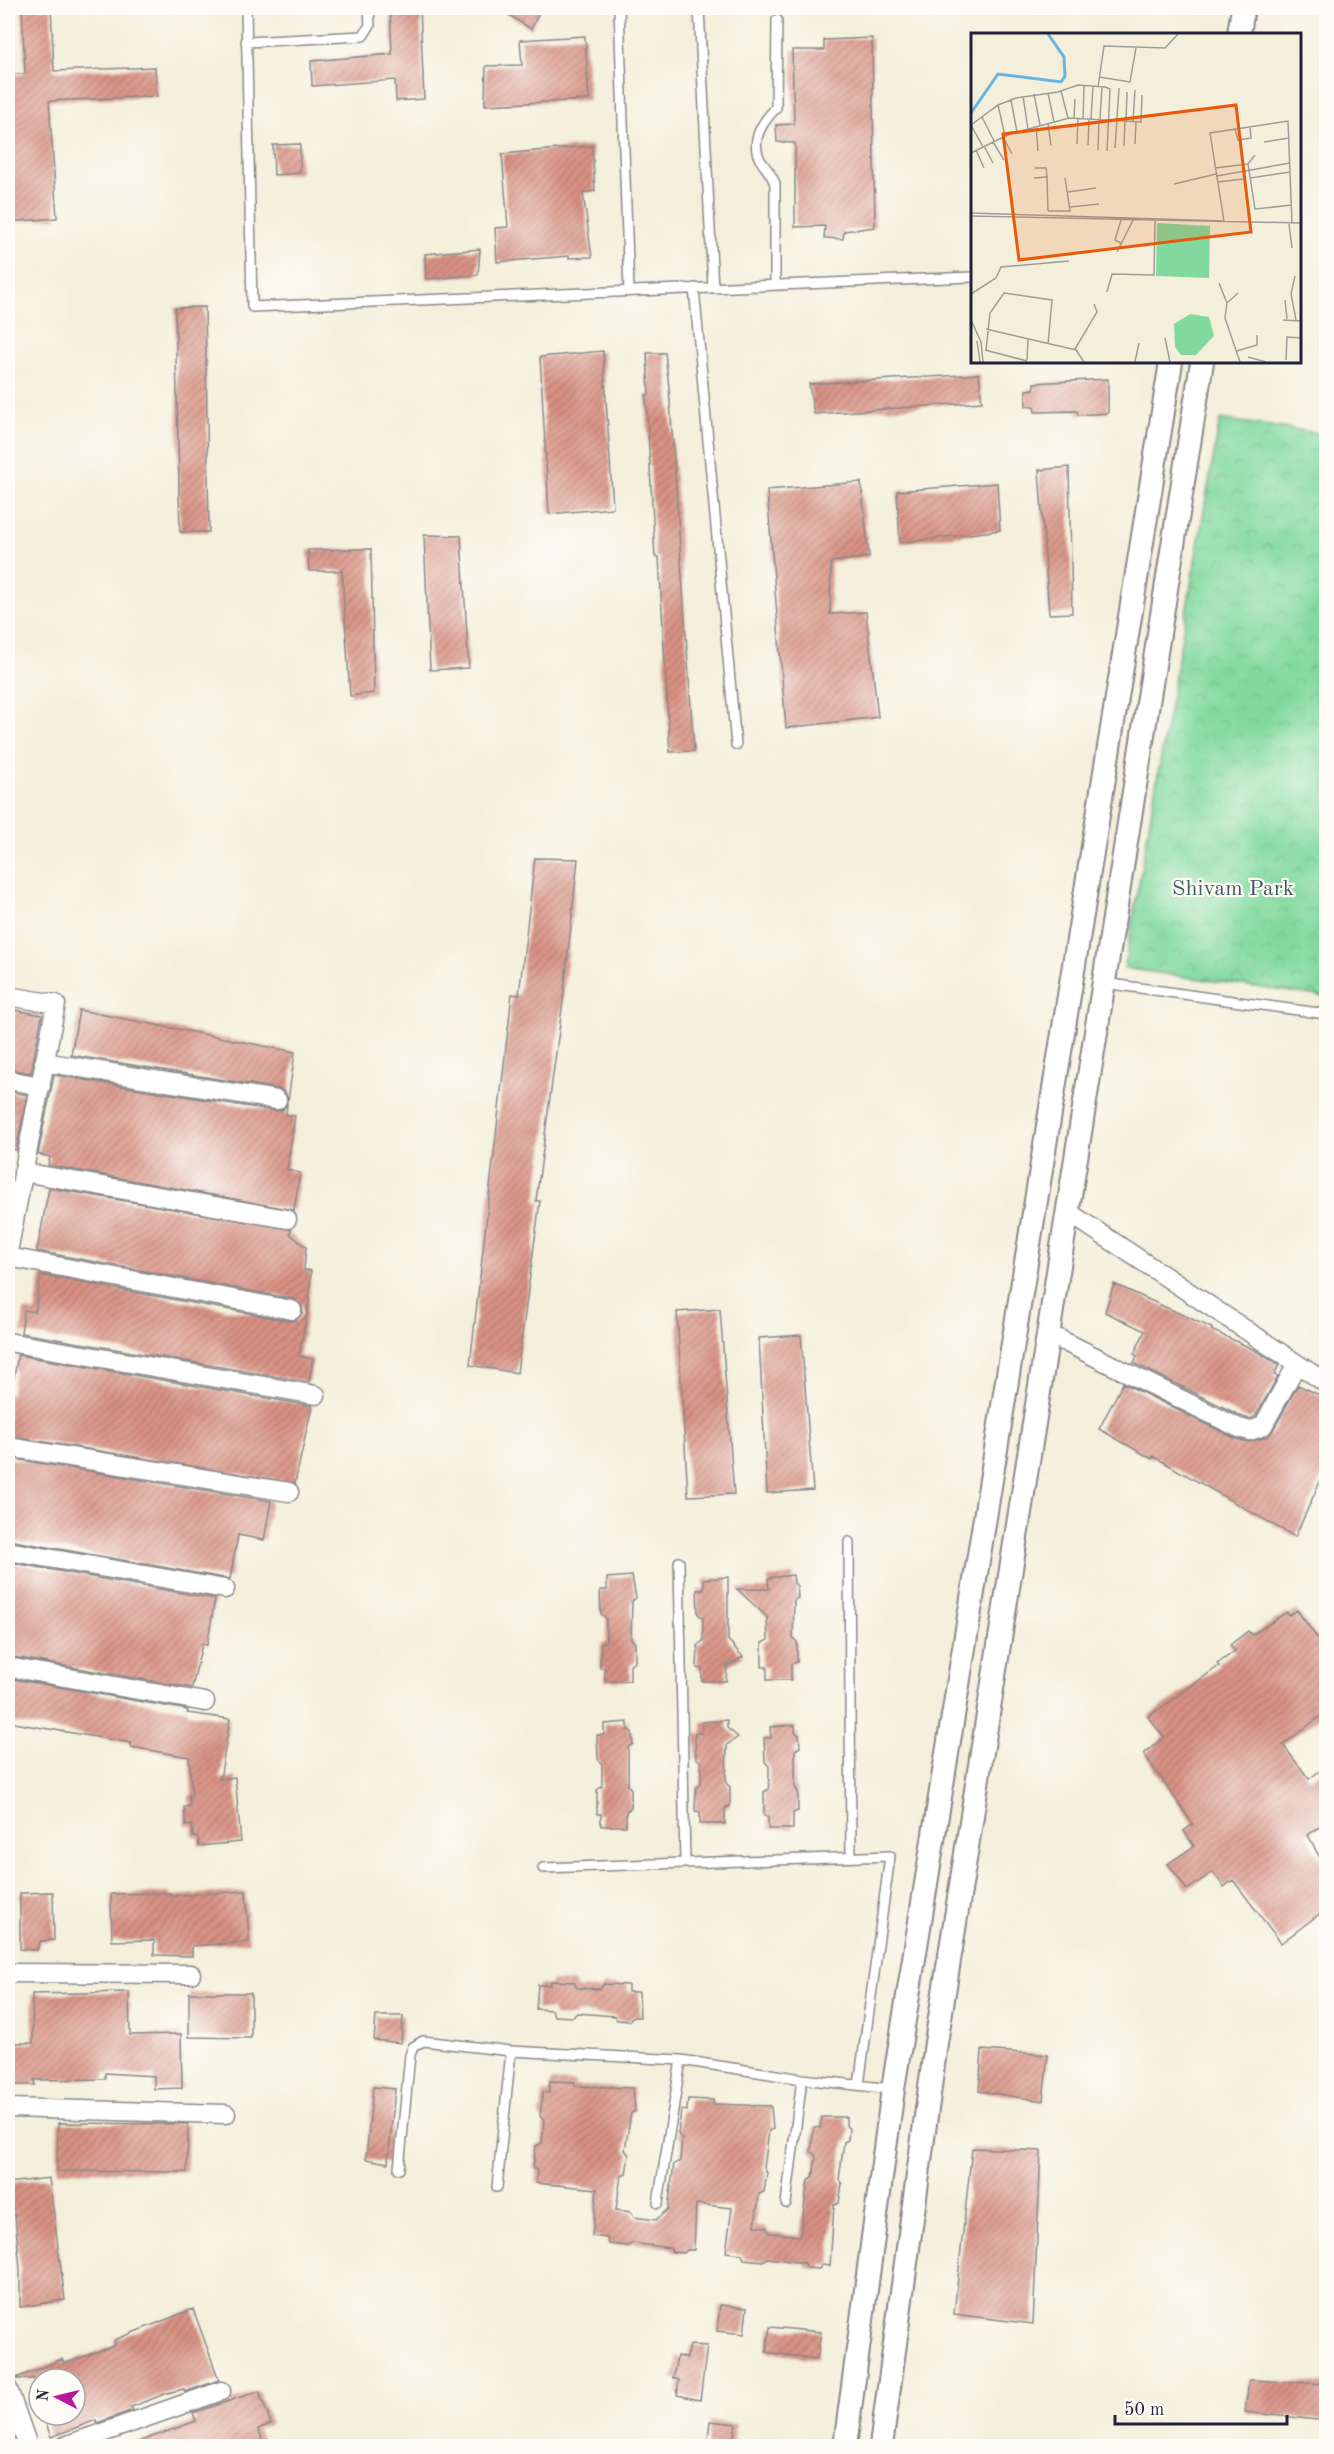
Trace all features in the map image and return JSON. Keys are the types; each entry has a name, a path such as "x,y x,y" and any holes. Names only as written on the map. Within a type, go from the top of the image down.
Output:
{"street":[{"path":"1239,33 1243,8"},
{"path":"845,2446 893,2089 1171,363"},
{"path":"880,2446 936,2043 1202,363"},
{"path":"1109,749 1140,755"},
{"path":"8,996 56,1004 41,1086 18,1165 8,1252"},
{"path":"44,1062 277,1100"},
{"path":"8,1080 41,1086"},
{"path":"18,1165 287,1219"},
{"path":"1068,1212 1326,1383"},
{"path":"8,1257 292,1310"},
{"path":"1048,1334 1239,1428 1250,1431 1263,1426 1297,1364"},
{"path":"8,1342 316,1395"},
{"path":"8,1447 289,1492"},
{"path":"8,1551 225,1589"},
{"path":"8,1667 205,1702"},
{"path":"8,1973 192,1974"},
{"path":"8,2108 226,2114"},
{"path":"8,2390 20,2440"},
{"path":"66,2446 220,2391"}],"lane":[{"path":"246,8 252,307 971,277"},
{"path":"246,42 363,36 370,25 369,8"},
{"path":"619,8 629,291"},
{"path":"699,8 713,288"},
{"path":"775,285 775,184 772,173 763,164 757,152 757,133 766,118 776,108 777,20"},
{"path":"694,288 736,745"},
{"path":"1104,983 1326,1014"},
{"path":"849,1542 850,1857"},
{"path":"679,1562 685,1863"},
{"path":"543,1868 890,1856 859,2085"},
{"path":"399,2169 410,2055 413,2048 423,2042 511,2051 681,2060 802,2079 893,2089"},
{"path":"497,2187 511,2051"},
{"path":"658,2203 681,2060"},
{"path":"786,2203 802,2079"}],"green space":[{"name":"Shivam Park","path":"1220,419 1326,434 1326,997 1124,968"}],"building":[{"path":"22,8 51,8 54,71 155,67 157,96 49,101 57,218 8,222 8,136 13,136 9,74 25,74"},
{"path":"390,8 420,8 424,99 396,101 395,80 312,86 311,61 392,54"},
{"path":"498,8 541,8 531,29"},
{"path":"585,36 589,100 485,105 486,66 522,65 520,40"},
{"path":"872,38 875,227 844,231 843,239 824,238 825,226 795,227 795,143 777,142 776,125 794,124 792,50 824,50 824,40"},
{"path":"300,144 300,173 274,175 273,145"},
{"path":"592,146 595,191 583,193 592,257 569,258 569,256 497,262 495,228 508,227 502,154"},
{"path":"480,249 478,275 426,279 425,254"},
{"path":"205,307 209,532 180,532 175,308"},
{"path":"603,351 613,508 549,514 540,357"},
{"path":"647,353 665,353 694,751 670,752 659,557 655,557 646,395 649,395"},
{"path":"979,374 982,402 814,414 809,384"},
{"path":"1108,379 1108,413 1078,415 1077,411 1035,412 1034,406 1026,406 1026,390 1034,389 1034,383"},
{"path":"1069,467 1072,613 1049,614 1039,470"},
{"path":"861,482 869,557 831,562 830,614 866,612 878,717 786,728 767,490"},
{"path":"997,483 1000,530 900,543 897,491"},
{"path":"424,535 461,536 469,668 430,670"},
{"path":"371,549 374,693 350,696 342,571 309,571 308,550"},
{"path":"535,858 578,859 563,1001 536,1201 540,1201 517,1373 470,1365 512,994 519,995"},
{"path":"15,1010 42,1015 31,1073 8,1069 8,1053"},
{"path":"79,1010 295,1052 288,1100 285,1092 279,1089 71,1055"},
{"path":"54,1075 275,1111 282,1110 287,1104 286,1115 295,1116 287,1170 300,1173 294,1210 48,1165 50,1157 38,1154"},
{"path":"8,1091 27,1095 16,1150 8,1148"},
{"path":"49,1188 291,1229 290,1234 306,1247 304,1270 311,1271 309,1302 299,1356 313,1359 309,1382 21,1333 24,1310 35,1312 41,1275 290,1321 296,1320 303,1313 302,1306 294,1299 37,1251"},
{"path":"1114,1284 1212,1328 1211,1330 1255,1350 1279,1365 1274,1375 1278,1376 1255,1417 1249,1419 1243,1417 1134,1363 1137,1356 1134,1354 1145,1331 1105,1312"},
{"path":"720,1309 734,1494 688,1496 677,1312"},
{"path":"801,1335 813,1490 767,1493 759,1338"},
{"path":"18,1355 312,1406 295,1483 8,1436 8,1394 11,1394"},
{"path":"1123,1383 1234,1438 1248,1442 1267,1437 1272,1432 1298,1385 1326,1398 1326,1468 1295,1537 1153,1456 1152,1459 1099,1429"},
{"path":"8,1458 271,1501 264,1540 238,1535 230,1579 8,1540"},
{"path":"8,1562 215,1599 207,1645 202,1644 192,1688 8,1656"},
{"path":"793,1575 798,1598 794,1600 793,1638 797,1642 797,1662 791,1664 791,1680 767,1680 767,1667 762,1667 762,1643 768,1640 767,1617 737,1589 769,1589 768,1578"},
{"path":"632,1576 636,1598 632,1601 631,1639 635,1643 635,1662 630,1665 630,1681 605,1681 605,1668 600,1668 601,1644 606,1641 606,1618 601,1614 600,1590 607,1590 607,1578"},
{"path":"728,1577 728,1640 743,1657 727,1666 726,1681 702,1681 702,1669 697,1668 698,1645 703,1641 703,1618 698,1614 697,1590 704,1590 704,1579"},
{"path":"1297,1610 1326,1650 1326,1712 1283,1745 1309,1779 1326,1766 1326,1823 1307,1835 1326,1868 1326,1909 1281,1943 1233,1880 1224,1887 1213,1872 1187,1890 1168,1864 1194,1846 1184,1831 1193,1824 1144,1754 1164,1737 1148,1717 1219,1666 1217,1664 1235,1651 1230,1645 1248,1631 1252,1635 1287,1612 1289,1615"},
{"path":"8,1678 188,1710 187,1713 230,1719 220,1779 235,1777 241,1842 199,1846 198,1837 193,1837 192,1825 186,1826 184,1807 190,1806 189,1796 192,1794 189,1757 131,1747 131,1743 8,1722"},
{"path":"727,1720 727,1728 738,1737 727,1745 726,1783 730,1787 730,1806 725,1808 725,1824 700,1824 700,1812 695,1811 696,1788 701,1784 701,1762 696,1758 695,1733 702,1733 702,1722"},
{"path":"628,1722 633,1744 628,1747 628,1785 631,1789 631,1808 626,1811 626,1826 601,1826 601,1814 597,1814 597,1790 602,1786 602,1764 598,1759 597,1735 604,1735 604,1724"},
{"path":"795,1725 800,1747 795,1750 795,1787 798,1792 798,1811 793,1813 793,1829 768,1829 768,1816 764,1816 764,1792 769,1789 769,1766 765,1762 764,1738 771,1738 770,1727"},
{"path":"246,1891 249,1942 192,1946 192,1956 154,1955 154,1940 112,1941 111,1894 170,1893 170,1896"},
{"path":"53,1892 54,1940 40,1941 37,1950 20,1949 20,1893"},
{"path":"551,1981 574,1982 577,1988 600,1989 604,1984 628,1985 628,1992 639,1992 640,2017 632,2017 629,2021 617,2020 615,2016 577,2013 573,2017 554,2016 552,2010 536,2009 538,1985 550,1985"},
{"path":"129,1992 130,2035 181,2034 182,2088 154,2089 154,2076 105,2073 105,2079 34,2080 35,2085 8,2085 8,2043 33,2043 32,1994"},
{"path":"189,1993 251,1993 251,2038 189,2037"},
{"path":"376,2016 403,2016 401,2043 374,2040"},
{"path":"982,2050 1048,2055 1043,2101 979,2091"},
{"path":"550,2081 575,2082 575,2086 633,2088 635,2111 631,2113 625,2150 629,2155 626,2174 621,2176 616,2210 631,2212 634,2217 656,2220 668,2209 674,2164 680,2161 682,2139 678,2134 681,2110 687,2111 688,2099 713,2100 713,2104 771,2106 773,2129 769,2131 764,2168 767,2173 764,2192 759,2194 755,2226 766,2227 769,2233 800,2236 808,2181 813,2178 816,2156 811,2151 814,2127 820,2128 822,2117 846,2117 846,2125 849,2129 848,2140 844,2142 839,2180 842,2184 839,2203 834,2205 830,2266 822,2265 819,2269 807,2268 805,2263 768,2258 763,2261 744,2259 742,2254 726,2252 732,2208 696,2204 694,2250 687,2250 684,2253 672,2252 670,2248 632,2243 628,2246 609,2244 607,2238 592,2236 597,2189 536,2183 537,2170 533,2169 536,2146 542,2143 544,2121 540,2116 543,2092 549,2093"},
{"path":"373,2087 395,2089 388,2163 366,2159"},
{"path":"58,2123 188,2124 187,2172 57,2171"},
{"path":"972,2148 1041,2151 1033,2324 954,2314"},
{"path":"49,2178 65,2300 20,2307 20,2269 15,2215 10,2216 8,2183"},
{"path":"720,2305 747,2308 744,2334 717,2331"},
{"path":"193,2309 219,2380 185,2392 184,2389 167,2393 131,2407 133,2410 97,2423 96,2420 87,2423 87,2367 43,2367 62,2359 64,2364 115,2345 114,2340"},
{"path":"770,2327 821,2332 817,2359 766,2352"},
{"path":"690,2345 707,2346 700,2400 677,2395 679,2380 673,2378 677,2356 687,2358"},
{"path":"27,2374 27,2379 14,2379"},
{"path":"1249,2380 1326,2384 1326,2421 1245,2412"},
{"path":"259,2391 271,2424 258,2429 265,2446 133,2446 133,2444 196,2421 193,2413"},
{"path":"710,2421 736,2424 732,2446 707,2446"},
{"path":"47,2427 77,2427 51,2437"}]}
